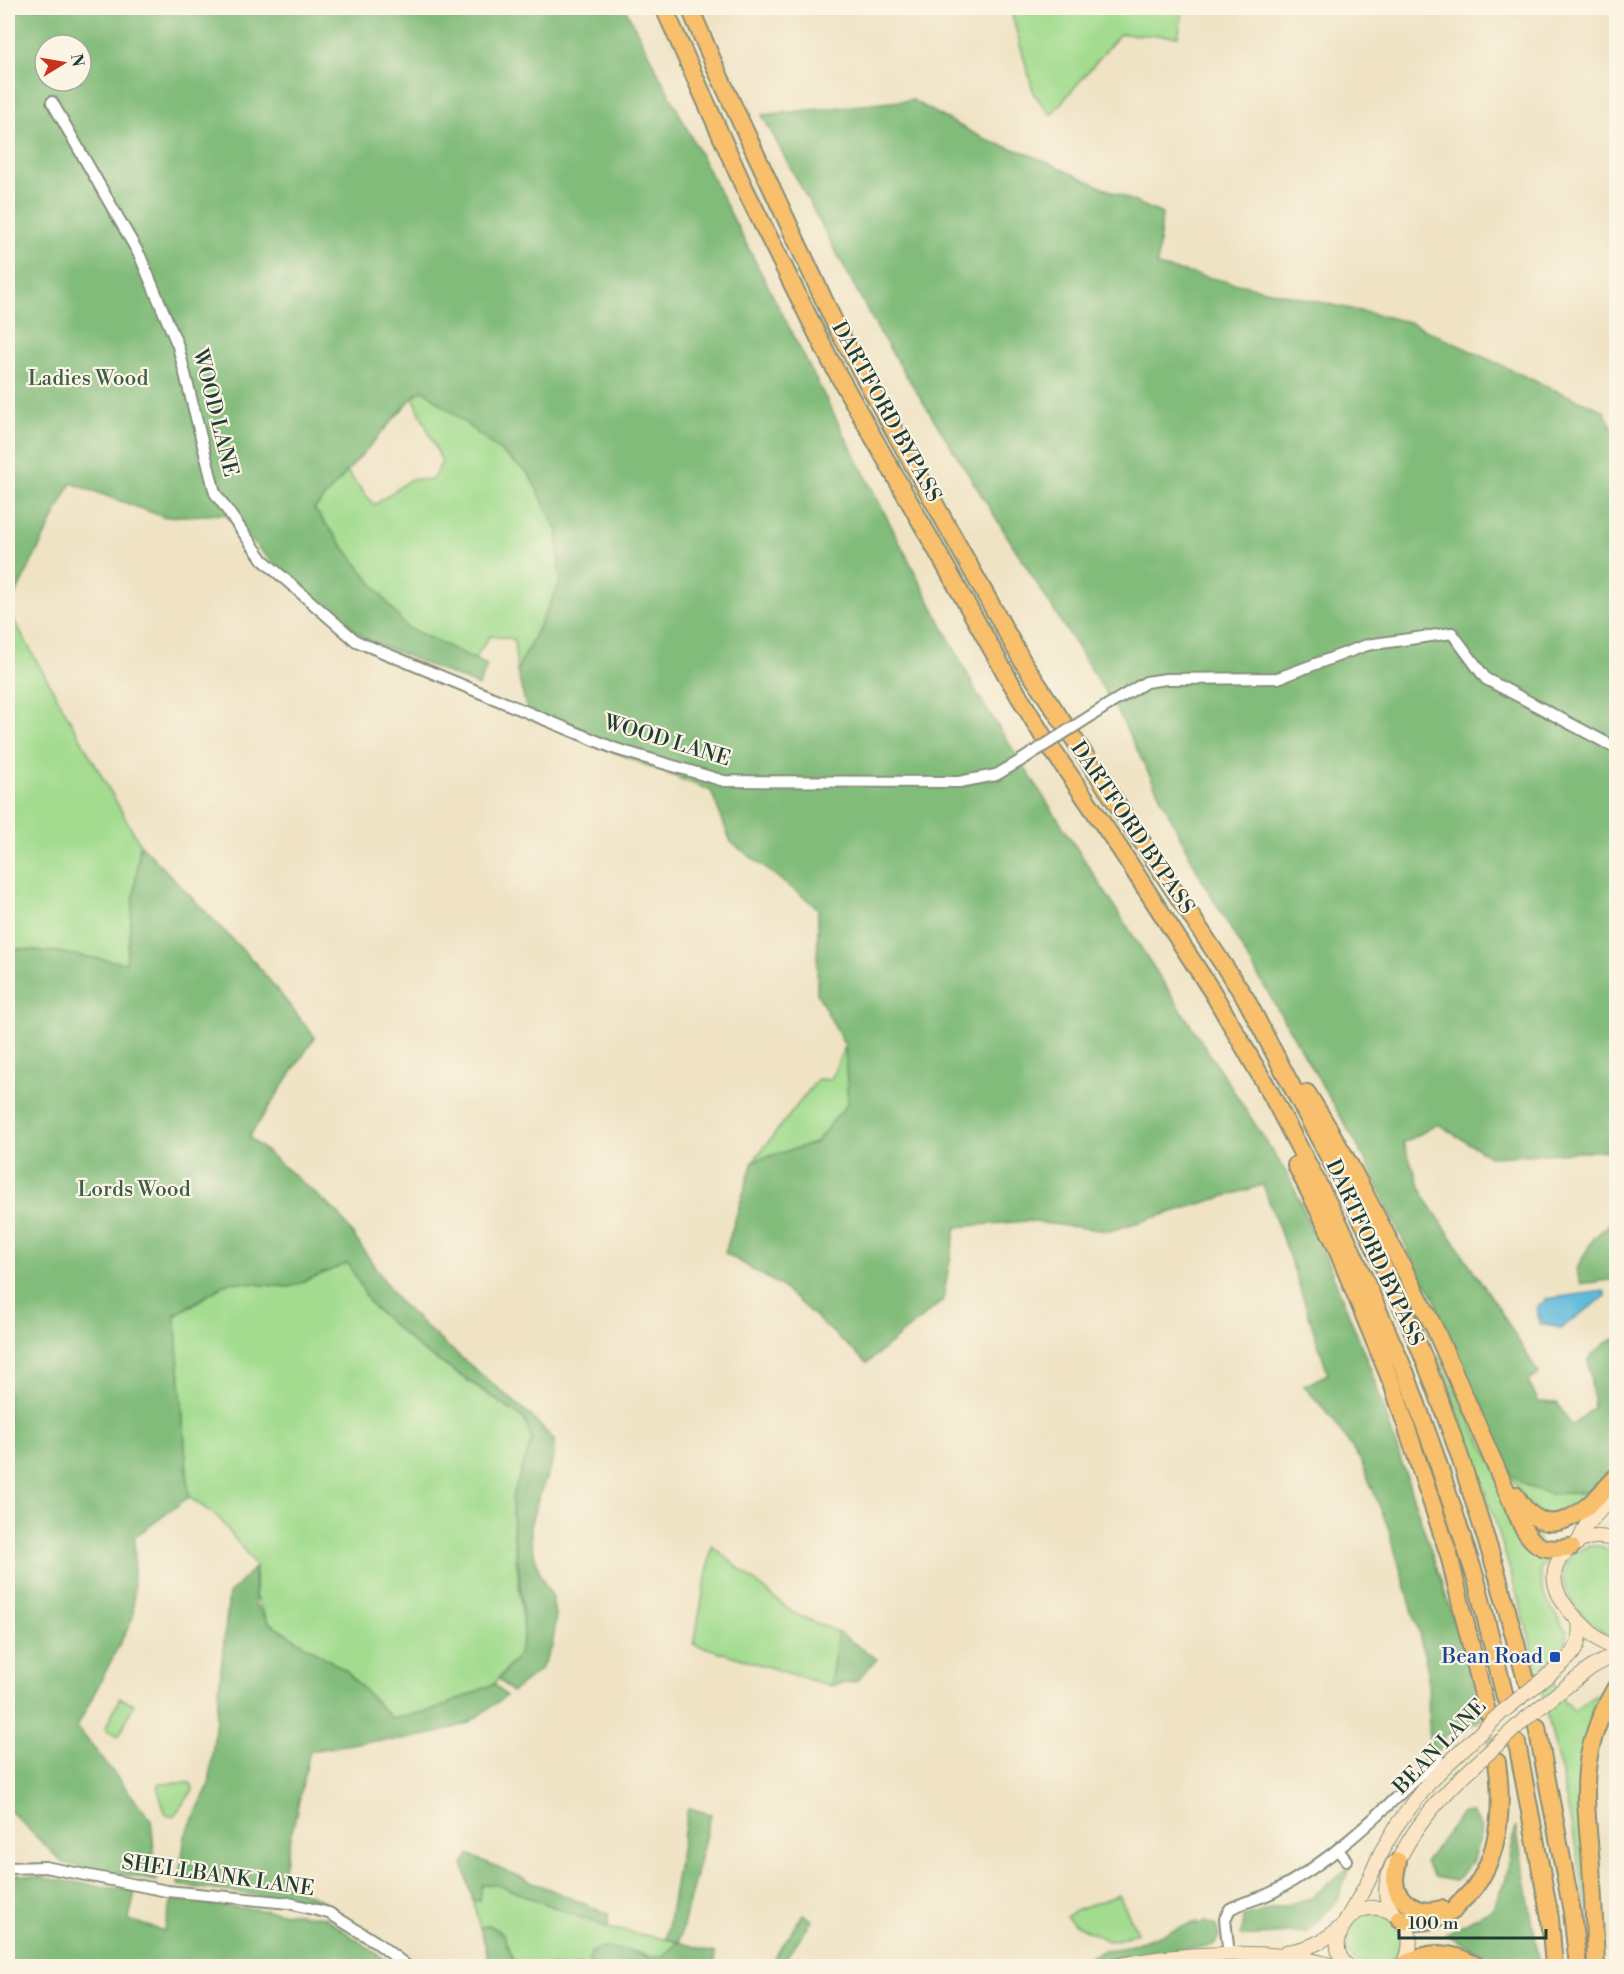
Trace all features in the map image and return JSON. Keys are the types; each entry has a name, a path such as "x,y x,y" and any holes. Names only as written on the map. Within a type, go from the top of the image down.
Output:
{"highway":[{"name":"DARTFORD BYPASS","path":"664,8 738,174 830,360 1043,736 1120,849 1213,993 1271,1094 1346,1237 1406,1374 1435,1454 1476,1580 1505,1697"},
{"name":"DARTFORD BYPASS","path":"690,8 838,330 1023,662 1246,999 1365,1226 1410,1324 1459,1454 1496,1570 1526,1680"},
{"path":"1246,999 1329,1129 1353,1171 1435,1329 1520,1524 1534,1542 1547,1549 1574,1545"},
{"path":"1271,1094 1283,1139 1332,1236 1393,1386 1449,1555 1487,1712"},
{"path":"1505,1486 1533,1516 1558,1522 1572,1518 1585,1510 1617,1477"},
{"path":"1596,1966 1585,1779 1593,1739 1601,1717 1617,1687"},
{"path":"1537,1727 1572,1912 1578,1966"},
{"path":"1517,1743 1550,1918 1554,1966"},
{"path":"1396,1916 1408,1922 1426,1921 1453,1911 1474,1889 1495,1844 1500,1809 1497,1762"},
{"path":"1398,1861 1396,1887 1407,1904 1418,1910 1431,1911 1458,1904"},
{"path":"1403,1965 1420,1956 1443,1953 1477,1966"}],"main road":[{"path":"1574,1545 1586,1526 1617,1492"},
{"path":"1617,1541 1595,1536 1574,1545 1562,1554 1556,1564 1555,1584 1561,1601 1579,1621 1598,1640 1617,1649"},
{"name":"BEAN LANE","path":"1269,1955 1308,1948 1320,1942 1344,1923 1399,1822 1432,1779 1502,1713 1569,1659 1580,1639 1579,1621"},
{"name":"BEAN LANE","path":"1403,1965 1408,1952 1409,1937 1407,1930 1389,1905 1386,1886 1393,1863 1398,1861 1414,1833 1430,1812 1460,1779 1525,1719 1596,1664 1617,1654"},
{"path":"1348,1966 1343,1962 1338,1941 1344,1923 1352,1914 1366,1908 1380,1908 1396,1916"},
{"name":"BEAN LANE","path":"1113,1966 1170,1957 1229,1955 1269,1955 1317,1961 1332,1966"}],"street":[{"name":"WOOD LANE","path":"52,102 140,256 178,346 215,493 263,560 356,641 616,749 724,781 959,782 996,775 1149,682 1278,678 1368,645 1452,633 1486,679 1617,748"},
{"name":"BEAN LANE","path":"1229,1955 1226,1919 1230,1909 1273,1892 1338,1850 1377,1816 1433,1756"},
{"path":"1338,1850 1346,1860"},
{"name":"SHELLBANK LANE","path":"8,1868 45,1868 166,1891 289,1903 328,1913 376,1942 407,1966"}],"green space":[{"name":"Ladies Wood","path":"8,8 625,8 979,697 1289,1177 1328,1263 1371,1370 1472,1675 1481,1718 1478,1722 1444,1736 1443,1747 1438,1752 1434,1751 1429,1742 1428,1671 1388,1527 1361,1461 1331,1417 1304,1386 1328,1374 1263,1185 1109,1231 1026,1221 956,1227 943,1300 867,1363 781,1286 725,1253 753,1161 815,1143 848,1103 845,1046 817,993 818,908 731,842 711,791 529,718 517,671 560,583 558,531 529,474 421,388 314,509 406,627 487,665 479,686 366,639 280,570 225,514 164,517 71,483 8,610"},
{"path":"1010,8 1184,8 1178,36 1120,34 1051,115 1034,94"},
{"path":"912,100 986,140 1026,153 1162,214 1157,266 1409,322 1550,388 1603,410 1616,434 1616,1146 1611,1150 1491,1157 1438,1124 1403,1143 1425,1198 1496,1304 1539,1374 1528,1382 1539,1402 1557,1403 1572,1426 1594,1407 1588,1359 1605,1344 1616,1338 1616,1470 1601,1484 1585,1492 1549,1494 1525,1485 1514,1477 1505,1464 1440,1325 1439,1310 1433,1296 1417,1270 1363,1155 1202,880 1119,714 881,335 762,115"},
{"path":"424,390 529,474 558,531 560,583 517,671 514,639 490,636 474,659 406,627 314,509 347,472 374,505 411,479 432,480 442,462 413,397"},
{"path":"8,610 140,844 126,964 56,952 8,948"},
{"name":"Lords Wood","path":"140,844 258,966 315,1037 249,1137 339,1214 398,1301 439,1339 530,1415 554,1440 554,1457 531,1522 531,1541 540,1575 552,1597 556,1621 552,1647 540,1670 512,1692 499,1679 519,1654 524,1635 512,1498 532,1440 524,1419 420,1349 371,1305 348,1263 290,1287 229,1282 175,1315 189,1497 135,1537 133,1618 77,1727 151,1820 157,1881 63,1863 8,1809 8,948 56,952 126,963"},
{"path":"845,1046 848,1103 815,1143 753,1161 818,1079 831,1080"},
{"path":"1615,1219 1616,1279 1581,1284 1576,1269 1594,1238"},
{"path":"348,1263 371,1305 420,1349 524,1419 532,1440 512,1498 524,1635 519,1654 494,1684 434,1710 392,1719 345,1670 268,1622 255,1596 256,1566 219,1518 189,1497 175,1316 229,1282 290,1287"},
{"path":"1439,1356 1476,1433 1549,1557 1541,1568 1542,1585 1552,1608 1567,1630 1567,1636 1562,1651 1545,1665 1565,1704 1574,1712 1608,1685 1577,1799 1584,1858 1588,1928 1579,1863 1560,1769 1528,1632 1495,1520 1437,1357"},
{"path":"1462,1371 1505,1464 1525,1485 1549,1494 1581,1493 1601,1484 1580,1506 1558,1515 1541,1513 1524,1499 1504,1467"},
{"path":"712,1546 793,1613 838,1632 830,1686 694,1644"},
{"path":"1590,1546 1600,1546 1616,1553 1616,1639 1603,1632 1577,1609 1563,1581 1564,1567 1573,1555"},
{"path":"254,1568 255,1604 268,1622 345,1670 392,1719 434,1710 494,1684 506,1696 468,1723 441,1732 401,1740 369,1741 310,1751 281,1881 325,1902 178,1885 185,1836 209,1785 229,1594"},
{"path":"838,1632 877,1659 856,1681 830,1686"},
{"path":"120,1698 134,1704 119,1736 105,1729"},
{"path":"159,1783 190,1783 192,1785 193,1790 173,1817 166,1815 158,1790"},
{"path":"688,1808 711,1814 679,1942 666,1939"},
{"path":"1473,1813 1482,1829 1472,1862 1455,1881 1435,1877 1425,1862 1461,1814"},
{"path":"1516,1827 1540,1966 1501,1966 1497,1961 1445,1934 1492,1909 1505,1883"},
{"path":"469,1855 608,1914 608,1928 495,1884 482,1885 480,1900 473,1901 463,1864"},
{"path":"1350,1866 1338,1899 1308,1932 1241,1936 1243,1917 1311,1898"},
{"path":"16,1874 135,1891 129,1920 164,1931 172,1900 324,1917 394,1966 8,1966 8,1901"},
{"path":"495,1884 608,1928 679,1942 655,1958 628,1950 614,1949 590,1952 589,1966 515,1966 503,1934 488,1925 480,1928 473,1901 480,1899 482,1885"},
{"path":"1119,1895 1137,1932 1127,1937 1108,1941 1066,1917 1075,1910"},
{"path":"803,1914 812,1921 780,1966 769,1966"},
{"path":"1373,1914 1383,1916 1392,1922 1398,1931 1400,1941 1398,1951 1392,1960 1383,1966 1373,1968 1363,1966 1354,1960 1348,1951 1346,1941 1348,1931 1354,1922 1363,1916"},
{"path":"1197,1922 1198,1924 1206,1922 1216,1926 1219,1936 1215,1944 1207,1947 1177,1949 1093,1966 1087,1958 1104,1950 1123,1948"},
{"path":"488,1925 503,1934 515,1966 491,1966 480,1928"},
{"path":"679,1942 715,1953 715,1966 589,1966 590,1952 602,1948 627,1950 650,1958 663,1956"}],"water":[{"path":"1604,1291 1606,1296 1561,1328 1541,1324 1536,1309 1546,1299"}],"tunnel":[{"path":"1487,1712 1496,1762"}],"place":[{"name":"Bean Road","path":"1555,1657"}]}
